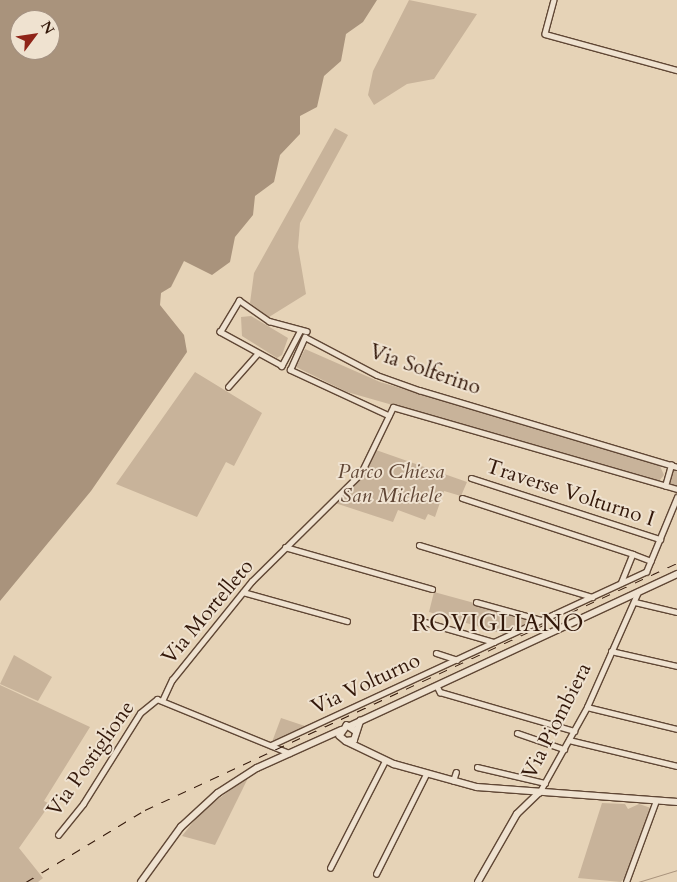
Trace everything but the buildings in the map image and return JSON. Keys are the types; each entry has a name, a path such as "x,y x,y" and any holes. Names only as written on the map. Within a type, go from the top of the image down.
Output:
{"street":[{"path":"554,0 545,34 677,70"},
{"path":"301,330 282,366 220,332 239,300 269,321 308,331"},
{"name":"Via Solferino","path":"388,416 290,370 305,337 377,375 410,387 677,467"},
{"path":"228,388 258,353"},
{"name":"Via Mortelleto","path":"162,701 172,680 243,592 285,547 361,473 393,407"},
{"name":"Via Solferino","path":"393,407 677,489"},
{"path":"665,486 671,465"},
{"name":"Traverse Volturno I","path":"471,478 660,539"},
{"name":"Via Volturno","path":"271,745 646,572 677,497"},
{"path":"462,498 651,561"},
{"path":"419,545 592,597"},
{"path":"285,547 432,589"},
{"path":"622,583 633,554"},
{"path":"141,882 175,834 210,799 238,778 677,574"},
{"path":"243,592 347,621"},
{"name":"Via Piombiera","path":"478,882 517,814 538,794 574,732 638,592"},
{"path":"476,602 542,620"},
{"path":"635,602 677,612"},
{"path":"418,620 494,642"},
{"path":"611,651 677,666"},
{"path":"436,654 457,660"},
{"path":"437,686 440,692 574,732"},
{"name":"Via Postiglione","path":"58,835 83,804 140,713 154,700 162,701 289,753"},
{"path":"587,707 677,729"},
{"path":"348,742 356,734 360,721"},
{"path":"350,726 356,734 359,748"},
{"path":"341,730 341,738"},
{"path":"517,733 564,749"},
{"path":"329,736 341,738 385,761 453,781 538,794 655,803 677,802"},
{"path":"569,740 677,766"},
{"path":"330,868 385,761"},
{"path":"477,767 545,783"},
{"path":"453,781 456,772"},
{"path":"376,874 426,774"},
{"path":"626,882 655,803"}],"green space":[{"path":"409,0 477,14 434,79 407,84 374,105 368,95 373,71"},
{"path":"335,128 348,135 300,223 298,247 306,294 269,317 250,303 254,273"},
{"path":"251,316 288,338 282,355 277,358 242,336 241,317"},
{"path":"305,349 380,382 659,464 664,475 659,481 347,392 296,367"},
{"path":"195,372 262,413 234,466 226,462 197,517 116,484"},
{"name":"Parco Chiesa San Michele","path":"376,450 467,482 461,496 444,491 435,517 428,514 425,520 398,510 393,522 335,503 360,478"},
{"path":"671,465 677,467 677,489 665,486"},
{"path":"434,592 537,620 507,635 429,612"},
{"path":"14,655 52,677 38,701 0,684"},
{"path":"0,685 90,727 44,801 50,804 19,848 43,878 38,882 0,882"},
{"path":"281,718 308,727 272,742"},
{"path":"249,776 215,845 182,836 201,812"},
{"path":"602,803 625,804 628,809 639,804 651,808 629,872 621,882 578,878"}],"shaded area":[{"path":"0,0 377,0 363,22 346,34 341,61 324,76 317,107 300,116 300,134 280,155 274,182 255,196 253,215 235,237 230,262 212,275 184,261 171,287 161,293 160,305 184,335 187,352 91,491 0,601"}],"waterway":[{"path":"638,882 677,870"}],"railway":[{"path":"26,882 145,810 677,563"}],"district":[{"name":"ROVIGLIANO","path":"498,624"}]}
